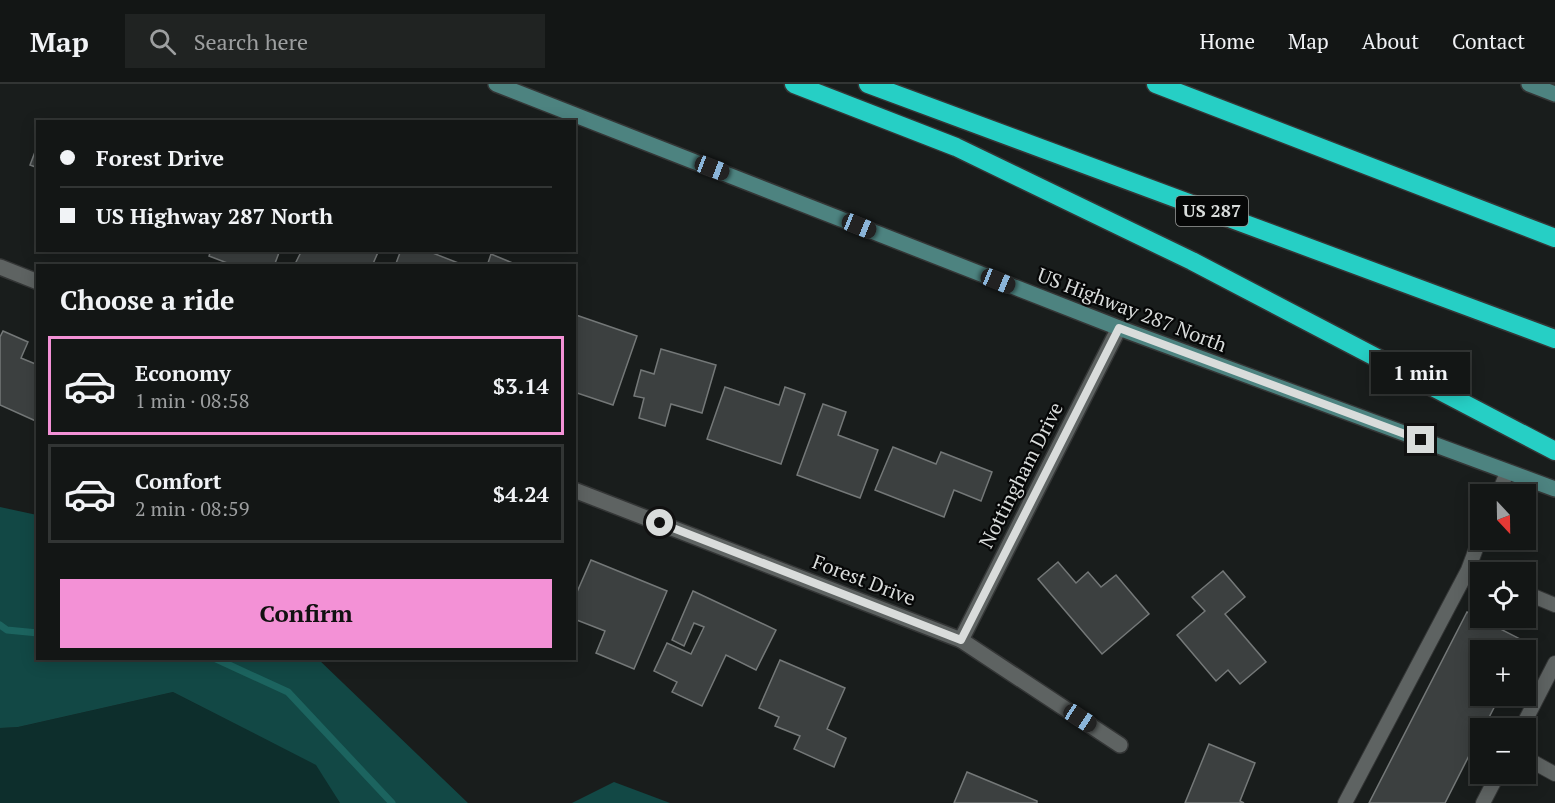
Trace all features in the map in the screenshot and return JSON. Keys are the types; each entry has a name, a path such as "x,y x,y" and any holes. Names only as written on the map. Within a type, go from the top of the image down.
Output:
{"highway":[{"path":"794,84 956,147 1150,240 1555,451"},
{"name":"US 287","path":"868,84 1555,339"},
{"path":"1156,84 1555,238"}],"main road":[{"name":"US Highway 287 North","path":"496,84 1119,328 1555,489"},
{"path":"1528,84 1555,94"}],"street":[{"path":"0,267 36,281"},
{"name":"Nottingham Drive","path":"961,640 1119,328"},
{"name":"Forest Drive","path":"576,491 961,640 1120,744"}],"lane":[{"path":"1502,484 1507,472"},
{"path":"1345,803 1470,579"},
{"path":"1536,597 1555,604"},
{"path":"1527,718 1555,663"},
{"path":"1536,764 1555,774"},
{"path":"1483,803 1493,784"}],"shaded area":[{"path":"0,507 36,515 36,660 319,660 468,803 340,803 316,765 173,692 18,727 0,728"},
{"path":"173,692 317,765 340,803 0,803 0,728 18,727"},
{"path":"614,782 670,803 572,803"}],"building":[{"path":"36,149 36,167 30,165"},
{"path":"210,252 279,252 275,264 230,264 209,256"},
{"path":"301,252 378,252 373,264 295,264"},
{"path":"400,252 430,252 461,264 396,264"},
{"path":"491,254 515,264 488,264"},
{"path":"576,315 637,336 613,405 576,393"},
{"path":"3,331 28,342 21,358 36,364 36,421 0,405 0,337"},
{"path":"661,349 716,365 702,413 671,404 665,426 639,418 644,398 634,396 641,370 654,374"},
{"path":"725,387 779,405 785,387 805,394 781,464 707,439"},
{"path":"823,404 846,412 838,435 878,450 860,498 797,475"},
{"path":"893,447 936,464 941,452 992,472 981,501 954,490 944,517 875,490"},
{"path":"591,560 667,591 634,669 596,653 605,631 576,620 576,594"},
{"path":"1058,562 1076,583 1088,572 1101,587 1116,575 1149,614 1102,654 1038,579"},
{"path":"1223,571 1245,597 1225,614 1266,662 1240,684 1228,670 1216,681 1177,635 1205,611 1192,597"},
{"path":"693,591 776,630 756,670 726,655 702,706 672,692 677,682 654,671 667,643 691,654 704,627 694,623 684,646 672,640"},
{"path":"1467,612 1470,614 1470,628 1498,628 1522,640 1470,640 1470,706 1495,706 1489,718 1470,718 1470,754 1445,803 1369,803"},
{"path":"780,660 845,688 827,729 846,738 834,767 794,749 800,736 775,726 779,717 759,708"},
{"path":"1209,744 1255,763 1240,801 1244,803 1185,803"},
{"path":"967,772 1037,801 1037,803 954,803"}],"waterway":[{"path":"0,625 7,630 36,633"},
{"path":"218,660 288,692 392,803"}],"route":[{"path":"660,523 961,640 1119,328 1421,440"}]}
